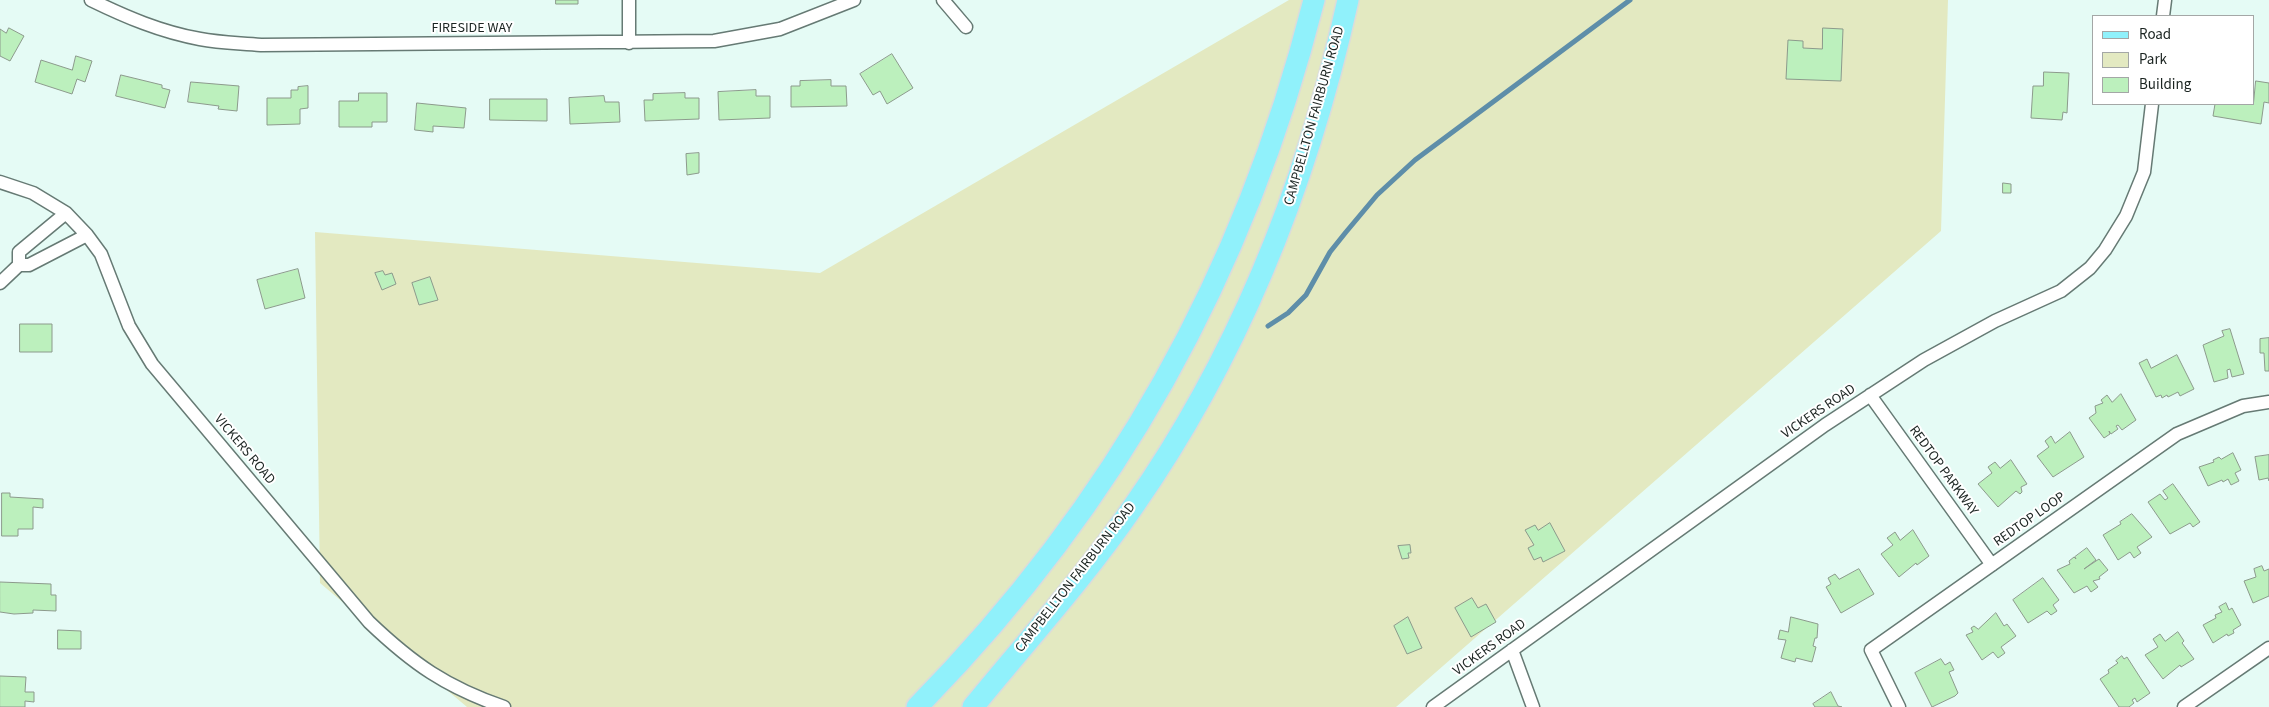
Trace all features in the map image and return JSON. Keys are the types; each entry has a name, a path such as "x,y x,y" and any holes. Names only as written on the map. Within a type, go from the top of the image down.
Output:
{"main road":[{"path":"916,707 982,639 1054,551 1119,458 1166,379 1199,317 1244,216 1284,106 1314,0"},
{"name":"CAMPBELLTON FAIRBURN ROAD","path":"973,707 1106,544 1172,448 1207,388 1252,300 1277,241 1301,175 1331,73 1348,0"}],"street":[{"name":"FIRESIDE WAY","path":"91,0 125,17 162,30 200,39 262,45 714,42 780,29 854,0"},
{"path":"629,0 629,43"},
{"path":"944,0 966,27"},
{"path":"2163,15 2165,0"},
{"name":"VICKERS ROAD","path":"1433,707 1825,425 1924,360 1995,321 2061,291 2090,268 2105,250 2126,216 2144,172 2152,105"},
{"name":"VICKERS ROAD","path":"0,182 33,193 66,213 87,235 101,254 129,326 152,364 369,622 401,653 433,676 473,696 504,707"},
{"path":"19,265 19,252 66,213"},
{"path":"0,283 19,265 29,265 87,235"},
{"name":"REDTOP PARKWAY","path":"1870,395 1992,565"},
{"name":"REDTOP LOOP","path":"1899,707 1871,650 2177,434 2243,406 2269,402"},
{"path":"2184,707 2269,648"},
{"path":"1512,650 1533,707"}],"green space":[{"path":"1289,0 1948,0 1941,231 1396,707 467,707 320,583 315,232 820,273"}],"building":[{"path":"556,0 578,0 578,4 556,4"},
{"path":"9,28 24,36 10,61 0,56 0,29 6,33"},
{"path":"1823,28 1843,29 1841,81 1786,79 1788,40 1803,41 1803,48 1822,49"},
{"path":"892,54 913,88 887,104 880,91 873,95 860,74"},
{"path":"76,56 92,61 85,82 77,79 72,94 35,82 41,60 72,70"},
{"path":"2044,72 2069,73 2067,113 2063,112 2062,120 2031,118 2033,86 2043,86"},
{"path":"121,75 162,85 162,88 170,90 165,108 116,96"},
{"path":"831,80 831,86 846,86 847,106 791,107 791,86 800,86 800,81"},
{"path":"2256,81 2269,83 2269,103 2264,102 2261,124 2213,116 2215,105 2254,105"},
{"path":"191,82 239,86 237,111 218,109 219,106 188,102"},
{"path":"308,86 308,108 300,109 300,124 267,125 267,98 291,98 291,90 298,90 298,87"},
{"path":"756,90 756,96 770,96 770,118 719,120 718,92"},
{"path":"359,93 387,93 387,122 372,122 372,127 339,127 339,101 358,101"},
{"path":"685,93 685,98 699,98 699,119 645,121 644,100 653,100 653,94"},
{"path":"604,96 605,102 619,102 620,122 570,124 569,98"},
{"path":"490,99 547,99 547,121 490,120"},
{"path":"417,103 466,108 464,128 433,126 433,132 415,130"},
{"path":"699,153 699,173 687,175 686,154"},
{"path":"2003,183 2011,184 2011,193 2003,193"},
{"path":"298,269 305,298 265,309 257,280"},
{"path":"383,271 385,275 392,273 396,284 382,290 375,273"},
{"path":"430,277 438,300 419,305 412,283"},
{"path":"20,324 52,324 52,352 20,352"},
{"path":"2230,329 2244,374 2232,377 2230,369 2227,370 2228,378 2214,382 2203,345 2224,336 2222,331"},
{"path":"2269,338 2269,371 2265,371 2264,353 2260,353 2260,339"},
{"path":"2177,355 2194,389 2180,396 2178,392 2168,397 2167,395 2162,398 2161,395 2156,397 2139,363 2147,359 2151,368"},
{"path":"2121,394 2136,420 2122,430 2118,425 2116,426 2118,429 2111,434 2109,431 2110,434 2104,438 2089,418 2096,413 2095,406 2103,403 2101,400 2107,395 2112,402"},
{"path":"2070,432 2084,457 2053,477 2037,456 2049,447 2045,441 2051,436 2055,443"},
{"path":"2233,453 2241,470 2235,473 2239,481 2231,485 2228,479 2208,486 2199,467 2214,462 2213,460 2219,457 2221,459"},
{"path":"2269,455 2269,481 2268,478 2259,480 2255,457"},
{"path":"2011,460 2027,484 2021,487 2022,492 2020,494 2016,491 1998,507 1978,484 1992,473 1988,467 1995,462 2000,468"},
{"path":"2173,484 2200,522 2193,527 2190,523 2170,534 2148,502 2160,494 2165,500 2168,498 2163,491"},
{"path":"2,493 10,493 10,497 43,499 43,508 33,507 33,529 18,529 18,536 2,536"},
{"path":"2132,514 2152,537 2137,547 2141,553 2134,558 2130,552 2118,560 2103,535 2121,524 2120,522"},
{"path":"1550,523 1565,551 1543,562 1541,557 1534,560 1528,548 1534,545 1525,530 1535,525 1538,530"},
{"path":"1913,530 1929,556 1917,565 1916,563 1899,577 1881,554 1893,545 1887,538 1895,532 1900,540"},
{"path":"1410,545 1411,553 1408,553 1409,558 1402,559 1398,546"},
{"path":"2087,548 2096,560 2084,569 2099,559 2108,570 2099,577 2100,579 2093,581 2098,587 2091,592 2087,586 2074,593 2057,570 2070,564 2069,561 2074,557 2076,559 2075,557"},
{"path":"2262,566 2264,571 2269,569 2269,596 2253,603 2244,581 2256,577 2254,569"},
{"path":"1859,569 1874,594 1841,613 1826,587 1831,584 1828,578 1835,574 1839,579"},
{"path":"2043,578 2059,600 2053,605 2057,611 2051,615 2047,611 2028,623 2013,600"},
{"path":"0,582 51,584 51,595 56,595 56,611 33,610 33,613 14,614 0,612"},
{"path":"1472,598 1478,608 1486,604 1496,622 1471,637 1455,608"},
{"path":"2226,603 2229,610 2232,608 2241,625 2233,630 2234,633 2228,636 2227,634 2213,643 2203,625 2216,618 2215,615 2222,612 2219,607"},
{"path":"1996,613 2004,626 2007,624 2016,636 2001,647 2005,653 1998,658 1993,652 1982,660 1966,635 1973,632 1971,628 1974,626 1978,629"},
{"path":"1408,617 1422,648 1407,654 1394,626"},
{"path":"1791,617 1818,624 1817,638 1815,638 1813,646 1816,647 1812,662 1796,658 1795,662 1781,658 1786,640 1778,639 1780,630 1788,632"},
{"path":"58,630 81,631 81,649 58,649"},
{"path":"2178,632 2184,641 2182,643 2194,659 2181,667 2180,665 2163,679 2145,655 2158,647 2153,639 2160,634 2165,641"},
{"path":"2122,656 2124,659 2127,657 2150,693 2137,702 2135,698 2132,700 2134,703 2129,707 2119,707 2100,679 2109,673 2108,670 2118,663 2116,661"},
{"path":"1941,659 1945,665 1950,662 1954,670 1949,672 1958,693 1932,707 1915,673"},
{"path":"0,676 26,677 25,692 34,692 34,702 25,701 25,707 0,707"},
{"path":"1831,692 1838,706 1842,707 1815,707 1813,704"}],"waterway":[{"path":"1268,326 1288,313 1306,295 1330,252 1346,232 1377,195 1415,160 1630,0"}]}
